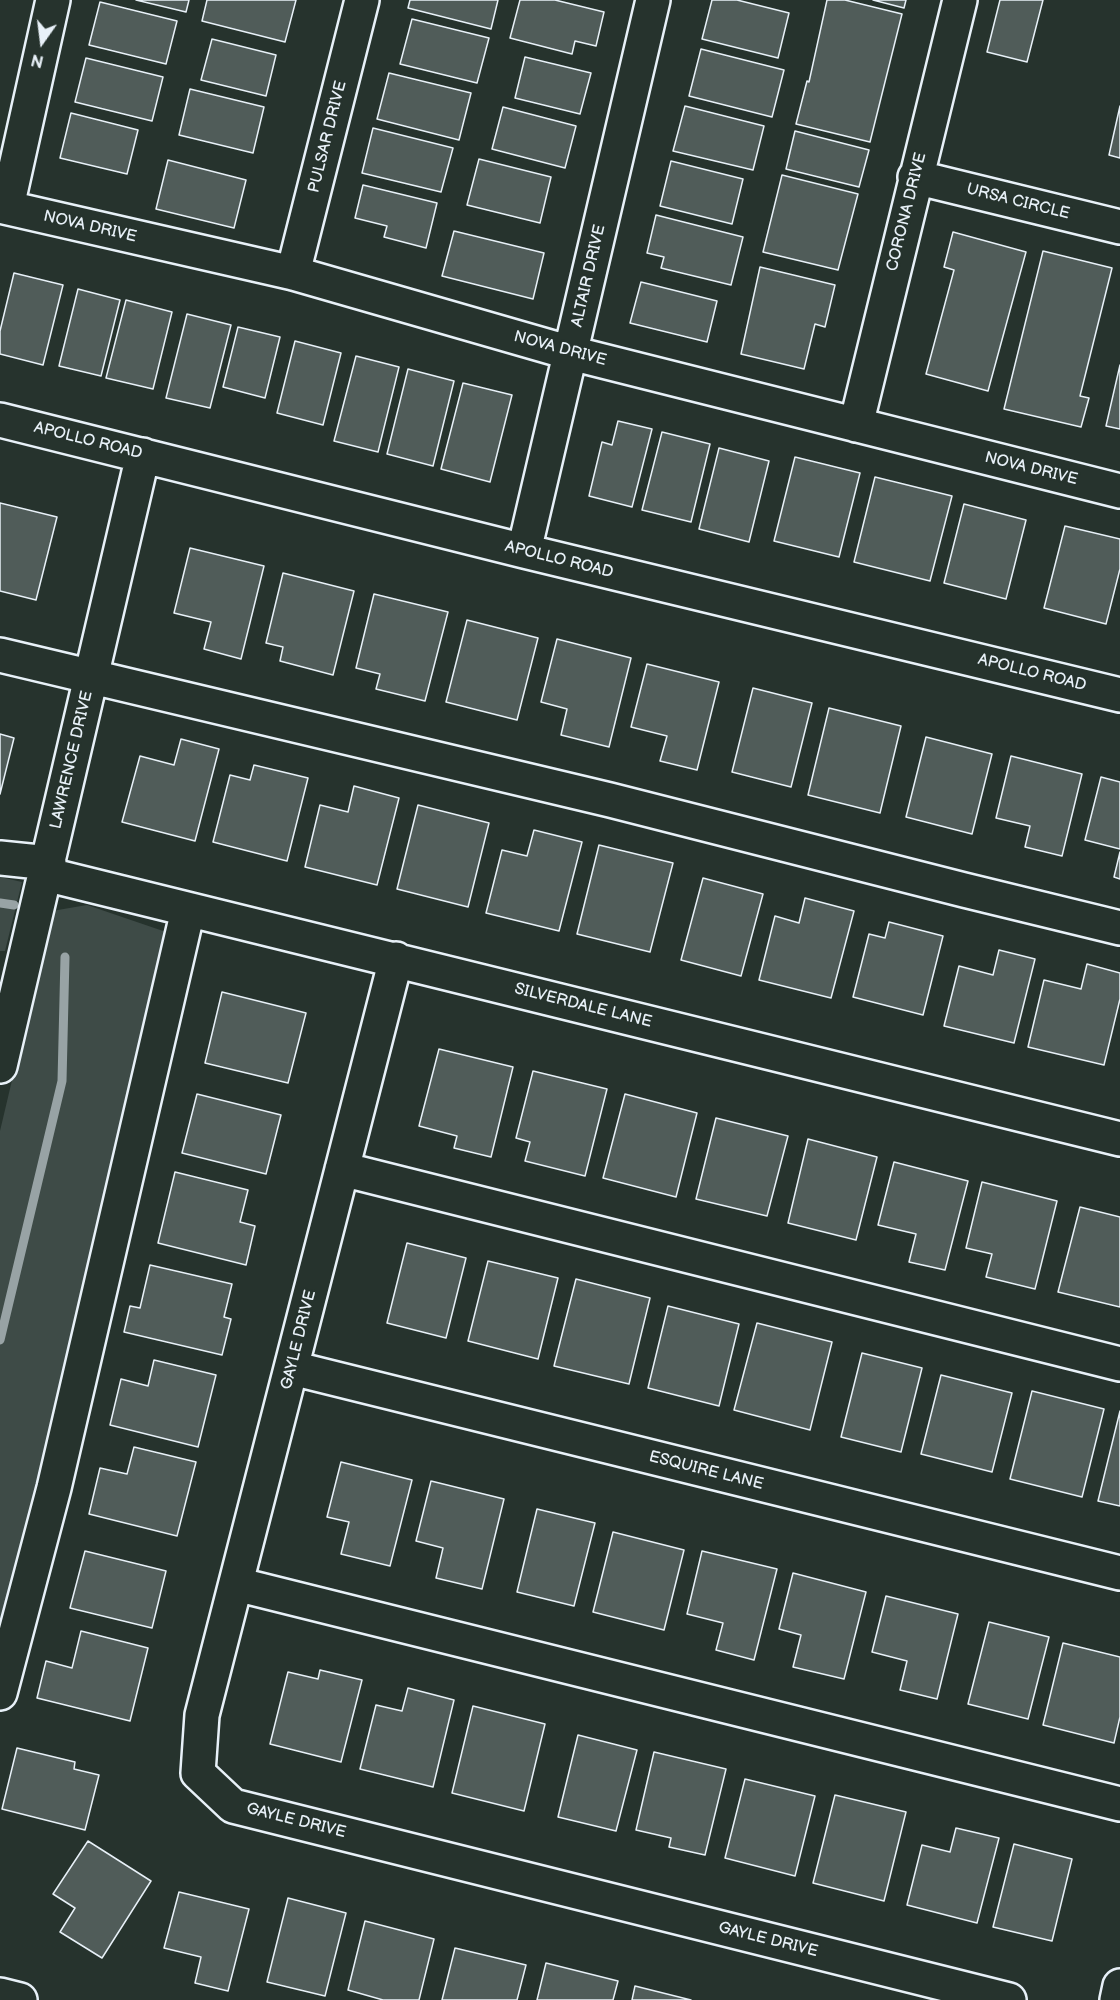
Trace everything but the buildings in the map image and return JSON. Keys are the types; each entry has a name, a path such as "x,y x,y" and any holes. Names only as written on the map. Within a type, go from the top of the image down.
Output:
{"street":[{"path":"3,207 53,0"},
{"name":"PULSAR DRIVE","path":"293,273 362,0"},
{"name":"ALTAIR DRIVE","path":"525,551 653,0"},
{"name":"CORONA DRIVE","path":"856,425 960,0"},
{"name":"URSA CIRCLE","path":"915,177 1120,228"},
{"name":"NOVA DRIVE","path":"3,207 293,273 571,353 1120,491"},
{"name":"APOLLO ROAD","path":"0,420 525,551 1120,695"},
{"name":"LAWRENCE DRIVE","path":"0,1066 143,455"},
{"path":"0,655 610,800 952,888 1120,928"},
{"name":"SILVERDALE LANE","path":"0,858 47,868 188,910 396,959 1120,1139"},
{"path":"0,1693 54,1488 188,910"},
{"name":"GAYLE DRIVE","path":"396,959 202,1715 198,1773 233,1806 1009,2000"},
{"path":"342,1169 1120,1364"},
{"name":"ESQUIRE LANE","path":"292,1368 1120,1573"},
{"path":"236,1584 1120,1804"},
{"path":"1117,2000 1120,1986"},
{"path":"0,1995 20,2000"}],"shaded area":[{"path":"0,877 22,882 5,951 0,951"},
{"path":"87,905 169,933 0,1638 0,1131 52,911"}],"waterway":[{"path":"0,903 14,905"},
{"path":"0,1340 62,1081 65,957"}]}
